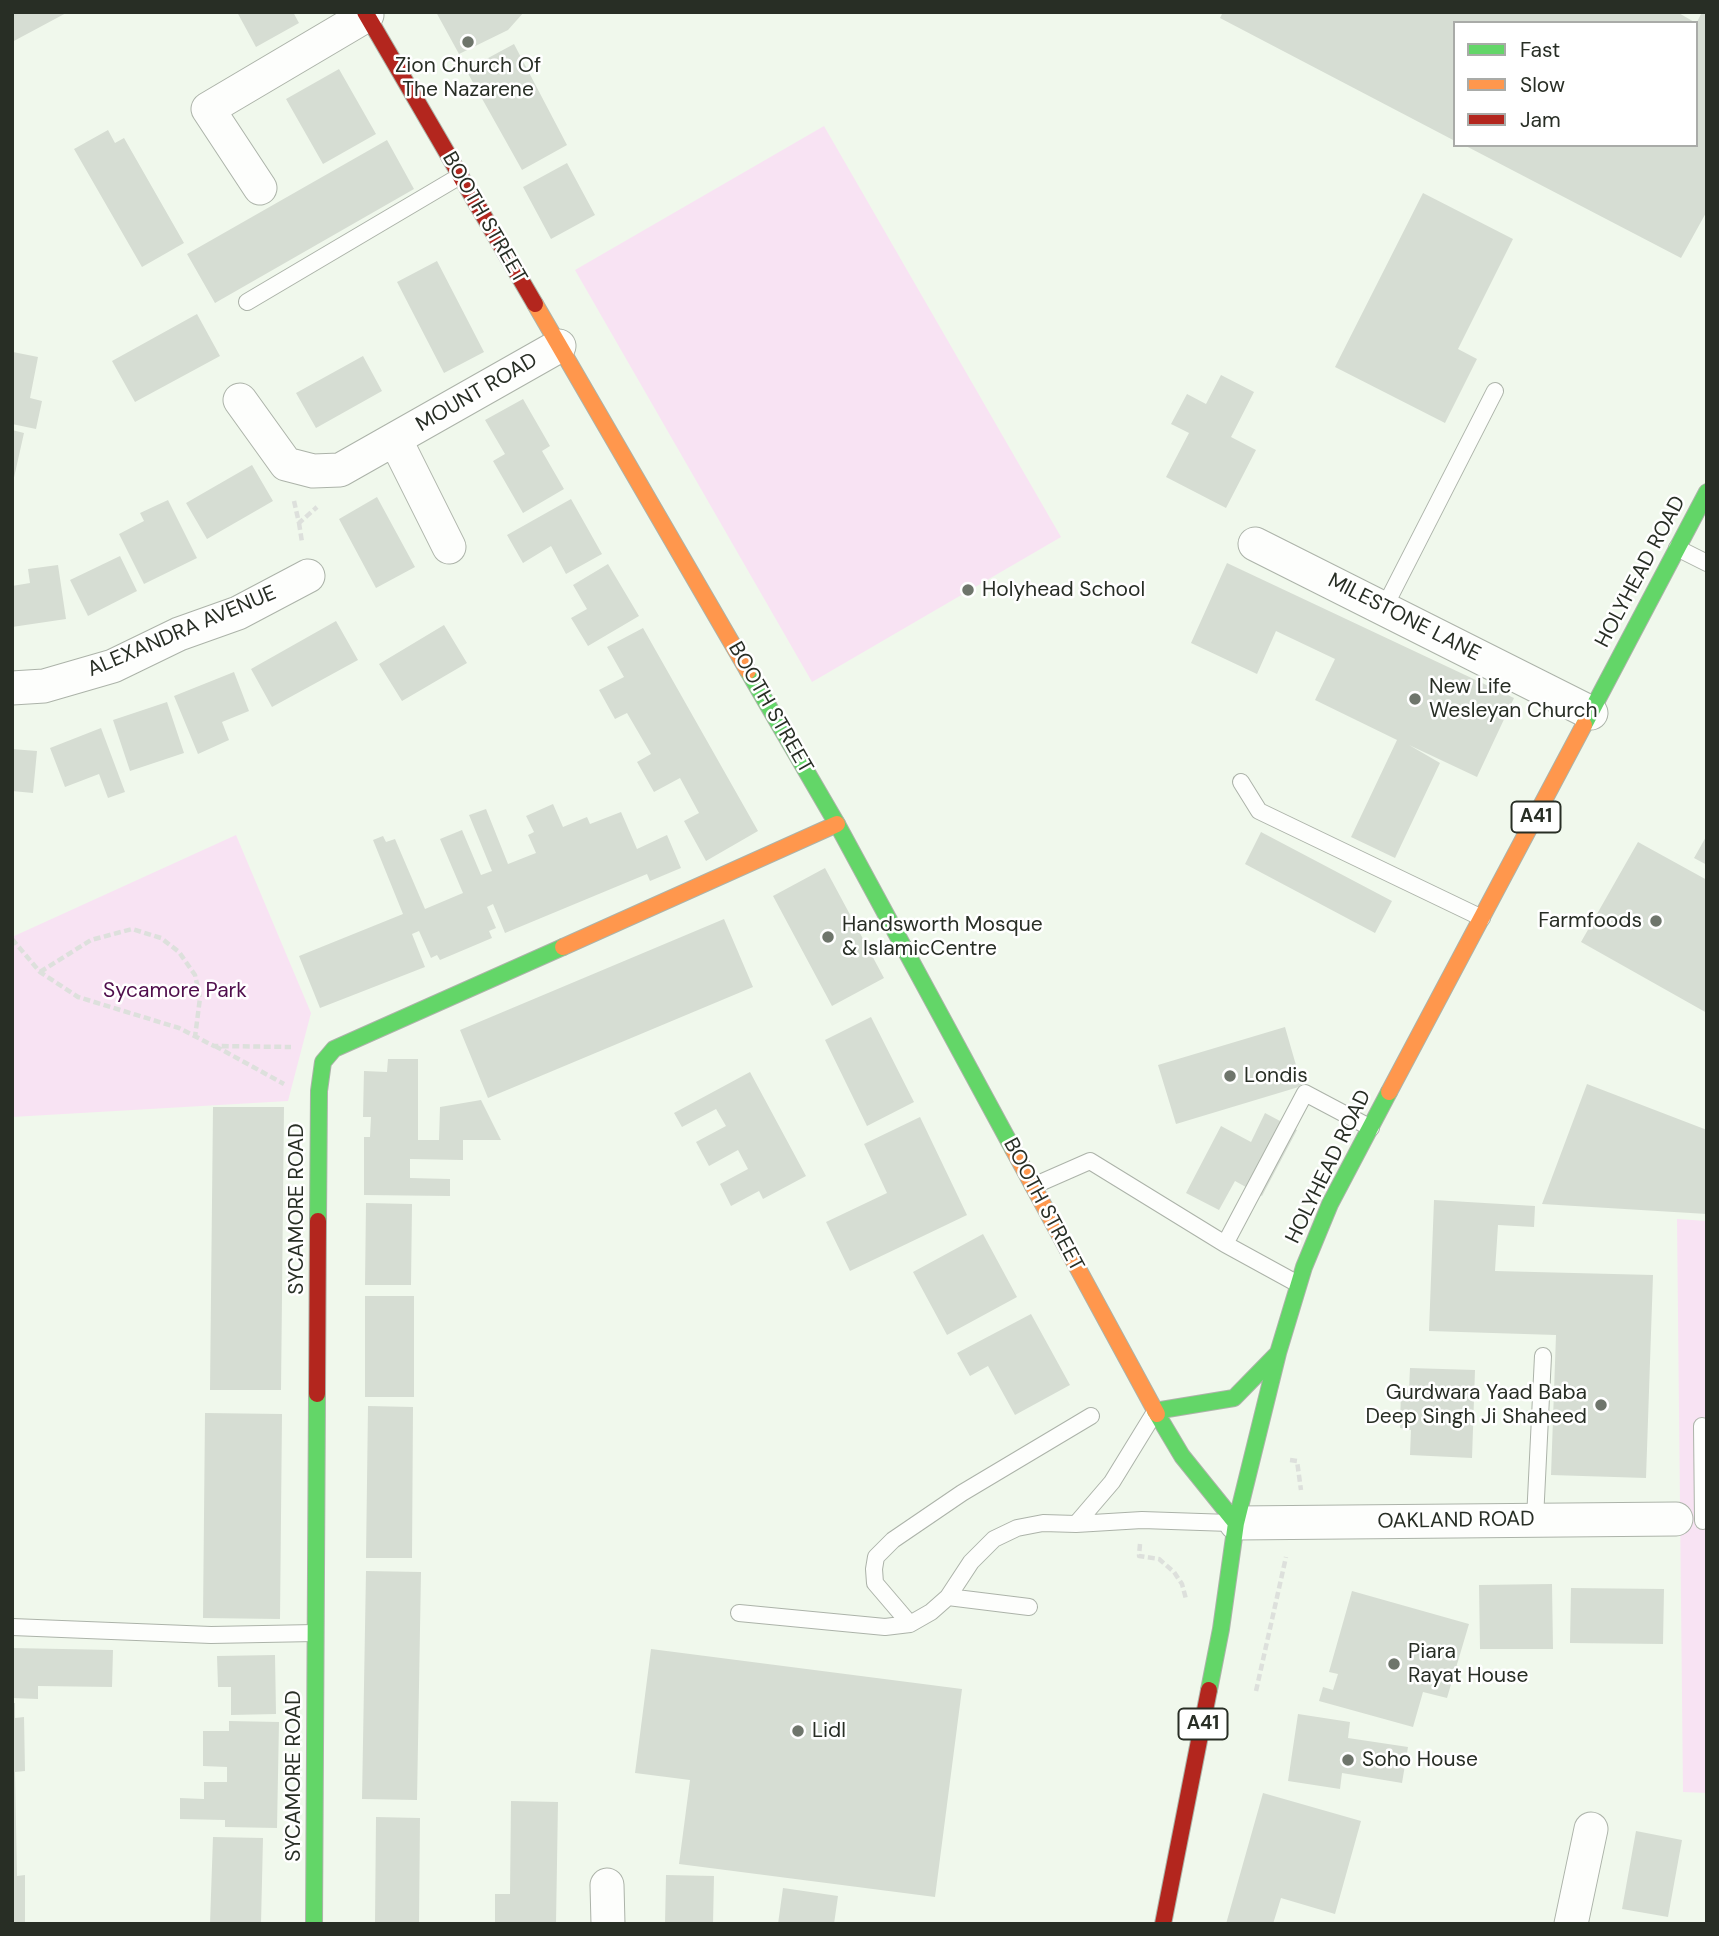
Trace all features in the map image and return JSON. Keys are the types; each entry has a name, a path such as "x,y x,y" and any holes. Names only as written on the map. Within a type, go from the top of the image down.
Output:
{"main road":[{"name":"BOOTH STREET","path":"366,14 837,824 1155,1411 1182,1456 1236,1523"},
{"name":"HOLYHEAD ROAD","path":"1163,1924 1221,1629 1236,1523 1298,1284 1330,1204 1707,492"},
{"path":"334,1049 837,824"},
{"name":"SYCAMORE ROAD","path":"314,1924 320,1634 319,1091 323,1062 334,1049"},
{"path":"1155,1411 1234,1398 1278,1353"}],"street":[{"name":"BOOTH STREET","path":"260,188 208,109 366,14"},
{"name":"MOUNT ROAD","path":"240,400 286,464 313,471 340,470 396,441 559,346"},
{"name":"MOUNT ROAD","path":"396,441 449,547"},
{"name":"MILESTONE LANE","path":"1255,544 1591,713"},
{"name":"ALEXANDRA AVENUE","path":"12,688 44,686 113,667 179,634 238,613 308,576"},
{"name":"OAKLAND ROAD","path":"1236,1523 1695,1520"},
{"path":"1571,1924 1591,1829"},
{"path":"607,1885 608,1924"}],"lane":[{"path":"247,302 460,176"},
{"path":"1384,608 1495,391"},
{"path":"1677,548 1707,563"},
{"path":"1241,782 1259,811 1482,918"},
{"path":"1225,1244 1305,1093 1371,1128"},
{"path":"1033,1186 1090,1161 1225,1244 1298,1284"},
{"path":"1535,1519 1543,1356"},
{"path":"1076,1524 1112,1482 1155,1411"},
{"path":"910,1624 875,1583 876,1557 893,1540 962,1493 1091,1416"},
{"path":"1695,1520 1702,1426"},
{"path":"739,1613 885,1627 910,1624 931,1612 948,1597 971,1562 994,1539 1017,1528 1042,1523 1142,1520 1236,1523"},
{"path":"948,1597 1029,1607"},
{"path":"12,1628 211,1635 320,1634"}],"path":[{"path":"40,972 91,940 132,929 161,938 179,952 195,975 200,998 195,1037"},
{"path":"12,939 40,972 78,998 179,1028 291,1088 319,1091"},
{"path":"214,1046 334,1049"}],"green space":[{"path":"824,126 1061,537 812,682 575,270"},
{"name":"Sycamore Park","path":"236,835 311,1013 288,1101 12,1117 12,937"},
{"path":"1677,1219 1707,1221 1707,1793 1683,1792"}],"building":[{"path":"12,12 68,12 12,42"},
{"path":"237,12 293,12 299,23 256,47"},
{"name":"Zion Church Of The Nazarene","path":"436,12 524,12 508,30 459,54"},
{"path":"1223,12 1677,12 1693,21 1453,21 1453,140 1220,18"},
{"path":"1702,12 1707,12 1707,211 1681,258 1468,147 1698,147 1698,21"},
{"path":"514,44 567,145 522,170 466,70"},
{"path":"339,69 376,134 323,164 286,99"},
{"path":"108,130 115,143 124,138 184,243 142,267 74,149"},
{"path":"387,140 414,189 215,303 187,254"},
{"path":"567,163 595,215 551,239 523,187"},
{"path":"1423,193 1513,239 1458,349 1477,359 1445,423 1335,367"},
{"path":"437,261 484,352 444,373 397,282"},
{"path":"197,314 220,356 135,402 112,361"},
{"path":"13,352 38,357 30,398 42,401 36,429 12,424"},
{"path":"363,356 382,391 316,428 296,393"},
{"path":"1221,375 1254,392 1231,437 1256,450 1226,508 1166,477 1189,433 1171,424 1187,394 1206,404"},
{"path":"523,399 550,446 542,451 564,489 523,513 493,461 505,454 485,420"},
{"path":"12,430 24,433 13,482 12,482"},
{"path":"252,465 273,501 207,539 186,503"},
{"path":"377,497 415,567 376,588 339,519"},
{"path":"571,499 602,554 566,574 551,546 523,563 507,535"},
{"path":"168,500 197,558 144,584 119,534 144,521 140,513"},
{"path":"120,556 137,591 88,616 70,580"},
{"path":"1227,563 1514,698 1477,777 1409,745 1440,763 1395,858 1351,837 1397,740 1315,700 1335,659 1276,631 1257,674 1191,643"},
{"path":"608,564 639,616 588,646 571,618 587,609 573,585"},
{"path":"58,565 66,619 12,627 12,586 30,583 28,569"},
{"path":"336,621 358,660 272,707 251,669"},
{"path":"444,625 467,663 402,701 379,664"},
{"path":"643,628 758,831 706,861 684,821 699,813 680,778 654,792 637,762 651,754 627,713 615,719 599,690 624,677 607,647"},
{"path":"234,672 249,711 222,722 229,740 198,754 174,696"},
{"path":"167,702 184,753 130,771 113,720"},
{"path":"101,728 125,792 108,798 99,774 65,787 50,748"},
{"path":"12,749 37,751 33,793 12,791"},
{"path":"553,804 563,827 587,817 590,824 621,812 637,849 667,835 681,868 650,881 647,874 505,933 493,904 487,907 496,928 489,931 492,938 440,960 437,955 431,958 419,931 412,934 425,967 320,1008 299,956 403,914 373,840 383,836 386,842 395,839 425,909 463,893 440,839 462,830 481,875 492,871 469,815 486,809 508,864 536,853 528,835 534,832 526,816"},
{"path":"1261,832 1392,901 1375,933 1245,864"},
{"path":"1707,835 1707,865 1694,858"},
{"path":"1638,842 1707,880 1707,1013 1581,942"},
{"name":"Handsworth Mosque & IslamicCentre","path":"825,868 884,978 832,1006 773,896"},
{"path":"724,919 753,987 488,1098 460,1030"},
{"path":"871,1017 914,1102 867,1126 825,1040"},
{"name":"Londis","path":"1285,1027 1302,1086 1176,1124 1158,1065"},
{"path":"388,1059 418,1059 418,1140 439,1140 440,1107 481,1100 501,1140 463,1140 463,1160 410,1159 410,1178 450,1179 450,1196 364,1195 364,1137 370,1137 371,1117 363,1117 364,1071 387,1072"},
{"path":"750,1072 806,1176 763,1199 759,1191 731,1206 720,1184 748,1169 738,1150 709,1166 696,1142 726,1126 716,1109 682,1127 674,1113"},
{"path":"1587,1084 1707,1130 1707,1214 1542,1204"},
{"path":"213,1107 284,1107 281,1390 210,1390"},
{"path":"1265,1113 1297,1130 1262,1196 1235,1181 1219,1210 1186,1193 1221,1126 1251,1142"},
{"path":"920,1117 967,1215 850,1271 826,1222 887,1193 864,1144"},
{"name":"Gurdwara Yaad Baba Deep Singh Ji Shaheed","path":"1434,1200 1535,1206 1534,1227 1498,1225 1495,1271 1653,1275 1646,1478 1551,1475 1556,1335 1429,1331"},
{"path":"366,1203 412,1204 411,1285 365,1285"},
{"path":"983,1234 1017,1297 947,1335 913,1272"},
{"path":"365,1296 414,1296 414,1397 365,1397"},
{"path":"1031,1314 1070,1385 1015,1415 988,1366 970,1376 957,1353"},
{"path":"1410,1368 1475,1370 1472,1458 1410,1455 1411,1430 1400,1428 1401,1389 1409,1390"},
{"path":"368,1406 413,1407 412,1558 366,1558"},
{"path":"205,1413 282,1414 280,1619 203,1618"},
{"path":"366,1571 421,1572 417,1800 362,1799"},
{"path":"1552,1584 1553,1649 1480,1649 1479,1585"},
{"path":"1571,1588 1664,1589 1663,1644 1570,1643"},
{"name":"Piara Rayat House","path":"1352,1591 1469,1624 1447,1698 1423,1692 1413,1727 1319,1701 1323,1687 1333,1690 1338,1674 1329,1672"},
{"path":"12,1648 113,1650 112,1687 38,1686 38,1699 12,1698"},
{"name":"Lidl","path":"651,1649 962,1689 935,1897 679,1864 690,1780 635,1773"},
{"path":"275,1655 276,1714 231,1715 231,1687 218,1687 217,1656"},
{"path":"12,1703 15,1703 15,1718 24,1717 25,1771 15,1772 17,1876 25,1875 25,1924 12,1924"},
{"name":"Soho House","path":"1298,1714 1350,1722 1348,1738 1408,1747 1402,1783 1342,1773 1340,1789 1288,1781"},
{"path":"229,1721 279,1722 277,1828 225,1827 225,1820 180,1819 180,1798 204,1799 204,1782 227,1782 227,1767 203,1766 203,1731 229,1731"},
{"path":"1263,1793 1361,1821 1335,1914 1281,1898 1273,1924 1226,1924"},
{"path":"511,1801 558,1802 556,1924 495,1924 495,1894 510,1894"},
{"path":"376,1817 420,1818 419,1924 375,1924"},
{"path":"1636,1831 1682,1840 1668,1917 1622,1909"},
{"path":"213,1837 263,1838 261,1924 210,1924"},
{"path":"666,1875 714,1876 713,1924 665,1924"},
{"path":"783,1888 838,1896 834,1924 778,1924"}],"traffic: fast":[{"path":"1584,725 1707,492"},
{"path":"748,671 837,824 1013,1149"},
{"path":"318,1221 319,1091 323,1062 334,1049 563,947"},
{"path":"1209,1690 1221,1629 1236,1523 1278,1353 1304,1267 1330,1204 1389,1092"},
{"path":"1155,1411 1234,1398 1278,1353"},
{"path":"314,1924 317,1394"},
{"path":"1157,1414 1182,1456 1236,1523"}],"traffic: slow":[{"path":"535,304 748,671"},
{"path":"1389,1092 1584,725"},
{"path":"563,947 837,824"},
{"path":"1013,1149 1157,1414"}],"traffic: jam":[{"path":"365,12 535,304"},
{"path":"317,1394 318,1221"},
{"path":"1163,1924 1209,1690"}],"place":[{"name":"Zion Church Of The Nazarene","path":"468,42"},
{"name":"Holyhead School","path":"968,590"},
{"name":"New Life Wesleyan Church","path":"1415,699"},
{"name":"Farmfoods","path":"1656,921"},
{"name":"Handsworth Mosque & IslamicCentre","path":"828,937"},
{"name":"Londis","path":"1230,1076"},
{"name":"Gurdwara Yaad Baba Deep Singh Ji Shaheed","path":"1601,1405"},
{"name":"Piara Rayat House","path":"1394,1664"},
{"name":"Lidl","path":"798,1731"},
{"name":"Soho House","path":"1348,1760"}]}
